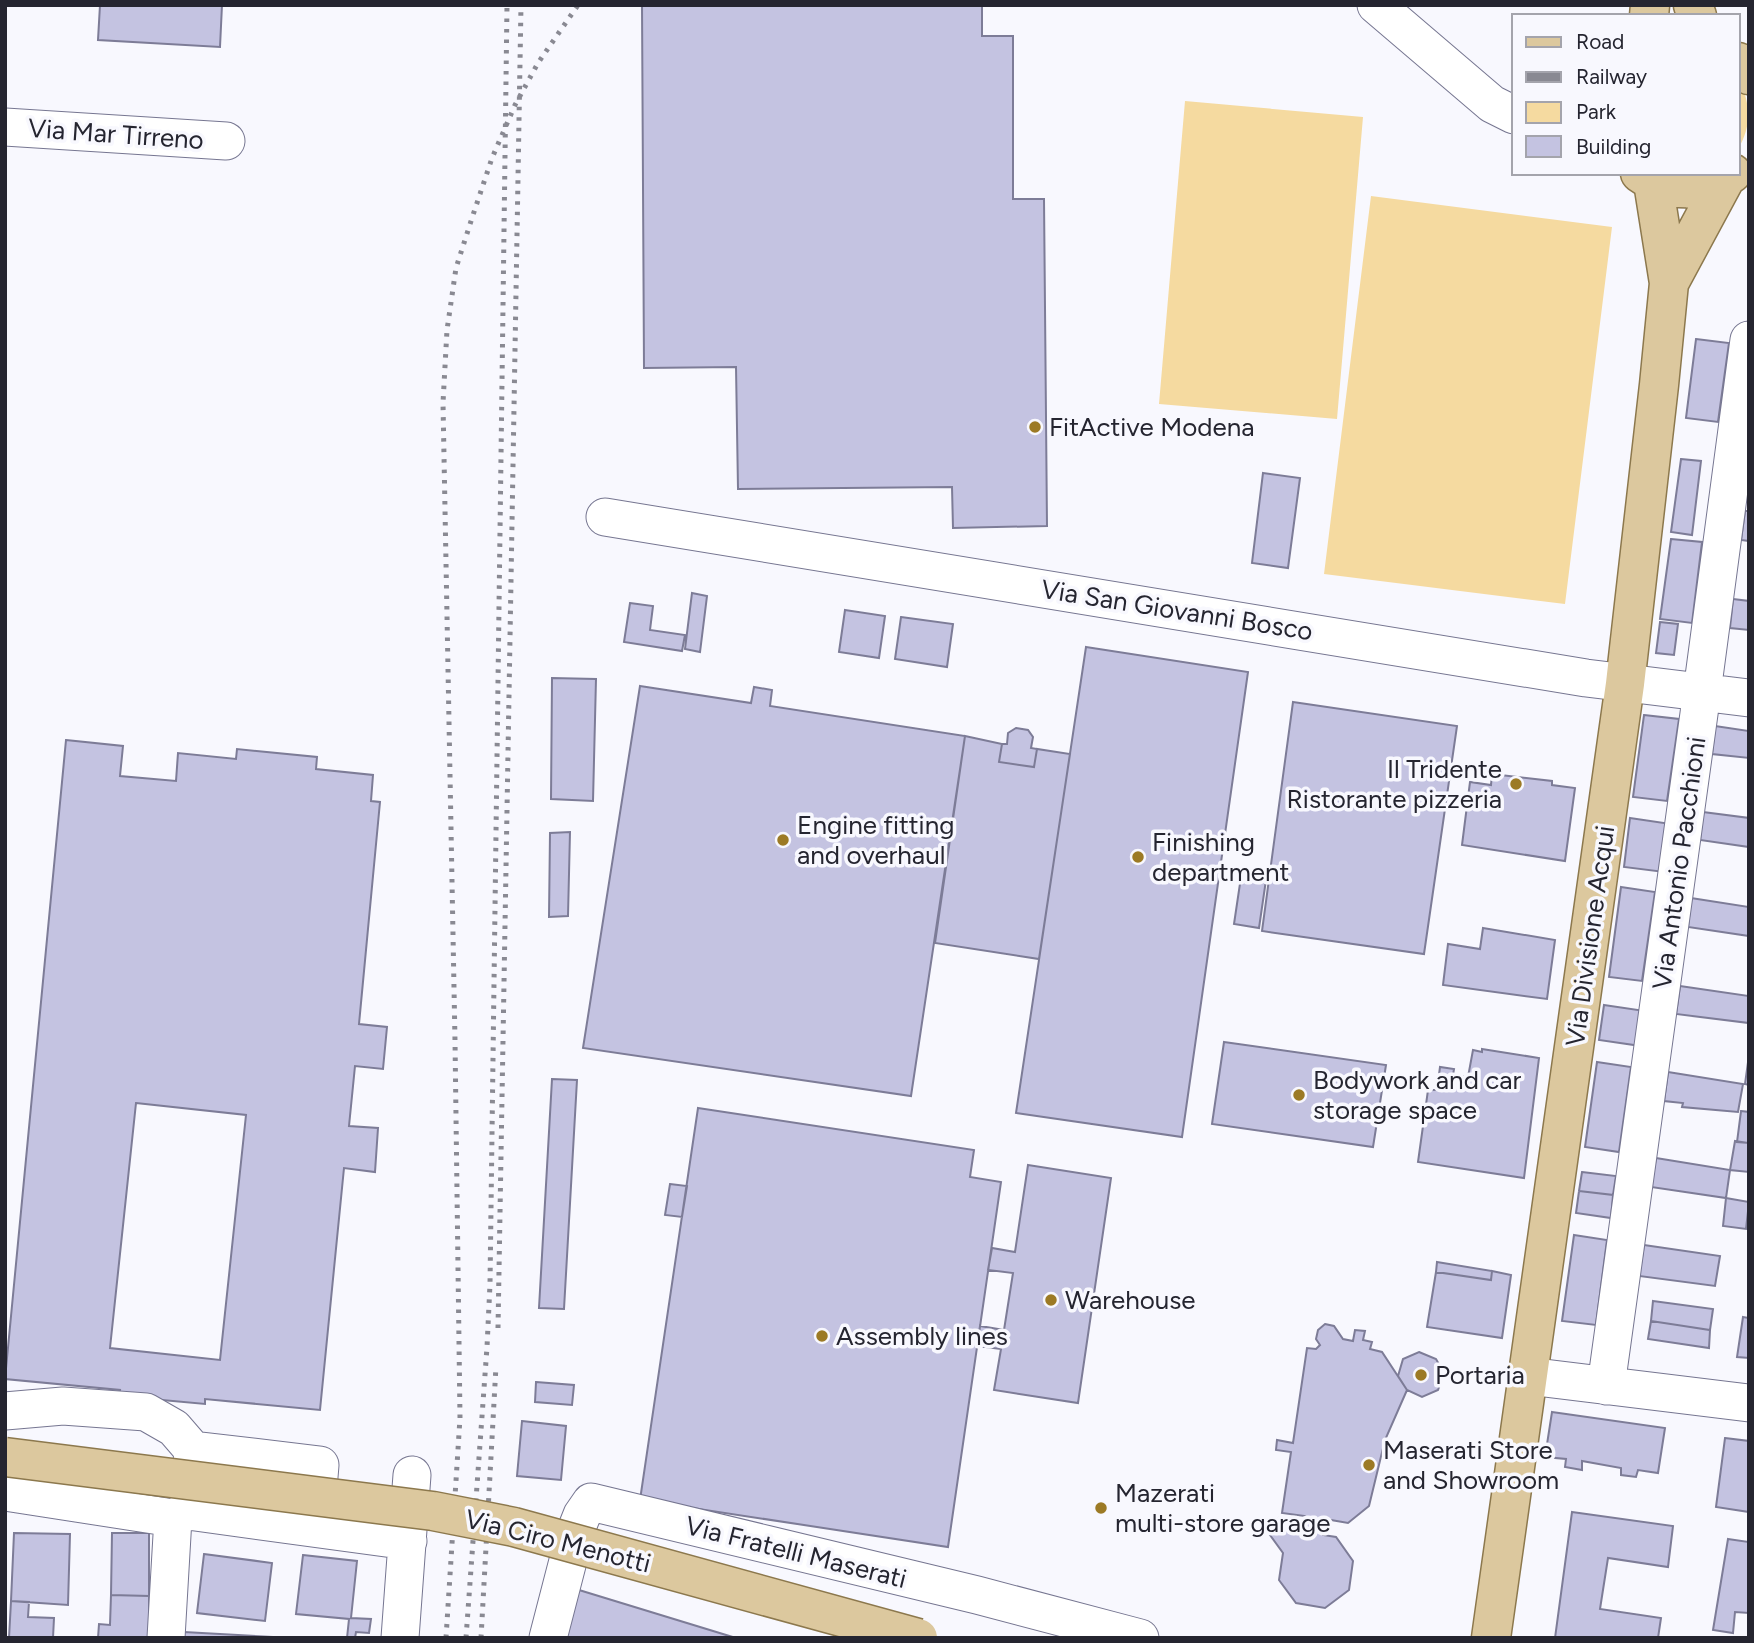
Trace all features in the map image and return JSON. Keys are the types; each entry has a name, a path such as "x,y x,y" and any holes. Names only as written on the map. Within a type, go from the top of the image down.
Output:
{"main road":[{"path":"1647,178 1669,188 1692,189 1710,186 1729,175"},
{"name":"Via Divisione Acqui","path":"1668,283 1735,175"},
{"name":"Via Divisione Acqui","path":"1491,1638 1625,684 1668,283 1647,178"},
{"name":"Via Ciro Menotti","path":"5,1457 433,1511 514,1527 918,1638"},
{"name":"Via Divisione Acqui","path":"1469,1638 1497,1588"}],"street":[{"path":"1376,5 1492,104 1512,114"},
{"path":"1479,93 1512,99"},
{"name":"Via Mar Tirreno","path":"5,127 226,141"},
{"name":"Via Antonio Pacchioni","path":"1606,1386 1749,340"},
{"name":"Via San Giovanni Bosco","path":"605,517 1625,684 1749,698"},
{"path":"1528,1376 1749,1403"},
{"path":"5,1411 63,1406 146,1412 174,1428 193,1451 320,1465 315,1529"},
{"path":"166,1638 181,1515 193,1451"},
{"path":"400,1638 412,1475"},
{"path":"5,1492 408,1541"},
{"name":"Via Fratelli Maserati","path":"548,1638 576,1530 591,1502 978,1595 1140,1638"}],"green space":[{"path":"1740,84 1748,114 1740,145"},
{"path":"1185,101 1363,117 1337,419 1159,404"},
{"path":"1371,196 1612,227 1565,604 1324,574"}],"building":[{"path":"100,5 222,5 220,47 98,40"},
{"path":"642,5 982,5 982,36 1013,36 1013,199 1044,199 1047,526 953,528 952,487 738,489 736,367 644,368"},
{"path":"1696,339 1729,343 1718,422 1686,418"},
{"path":"1681,459 1701,461 1692,535 1671,532"},
{"path":"1263,473 1300,478 1288,568 1252,563"},
{"path":"1745,511 1749,511 1749,541 1741,540"},
{"path":"1671,539 1702,542 1692,623 1660,619"},
{"path":"692,593 707,596 700,652 685,649"},
{"path":"1733,599 1749,601 1749,630 1730,628"},
{"path":"630,603 653,606 650,630 685,635 682,651 624,642"},
{"path":"845,610 885,616 879,658 839,652"},
{"path":"901,617 953,624 947,667 895,659"},
{"path":"1660,622 1678,624 1674,655 1656,653"},
{"name":"Finishing department","path":"1086,647 1248,672 1182,1137 1016,1113"},
{"path":"552,678 596,679 593,801 551,799"},
{"name":"Engine fitting and overhaul","path":"640,686 751,703 754,687 772,690 770,706 965,736 911,1096 583,1048"},
{"path":"1293,702 1457,726 1424,954 1262,931"},
{"path":"1644,715 1679,719 1667,801 1633,797"},
{"path":"1715,726 1749,731 1749,758 1712,754"},
{"path":"1016,728 1028,730 1033,737 1031,748 1037,749 1034,767 999,762 1002,744 1007,744 1008,733"},
{"path":"965,736 1002,744 999,762 1034,767 1037,749 1070,754 1039,959 935,943"},
{"path":"66,740 123,746 120,776 176,781 178,753 236,759 237,749 317,757 316,769 373,775 371,801 380,802 359,1024 387,1027 383,1069 355,1066 349,1126 378,1128 375,1172 344,1168 320,1410 205,1399 205,1404 119,1396 120,1390 5,1379","holes":["136,1103 246,1115 220,1360 110,1348"]},
{"path":"1492,774 1552,781 1552,785 1575,788 1565,861 1462,845 1470,782 1491,785"},
{"path":"1703,812 1749,818 1749,847 1700,840"},
{"path":"1630,818 1671,824 1664,872 1624,867"},
{"path":"570,832 568,916 549,917 550,833"},
{"path":"1242,870 1267,873 1259,928 1234,924"},
{"path":"1621,887 1655,892 1642,981 1609,977"},
{"path":"1691,898 1749,907 1749,936 1688,927"},
{"path":"1483,928 1555,940 1547,999 1443,985 1448,944 1480,949"},
{"path":"1680,986 1749,996 1749,1023 1676,1014"},
{"path":"1604,1005 1645,1011 1641,1046 1599,1040"},
{"name":"Bodywork and car storage space","path":"1224,1042 1386,1065 1373,1147 1212,1124"},
{"path":"1482,1049 1539,1058 1524,1178 1418,1162 1428,1090 1437,1090 1440,1067 1454,1069 1453,1075 1468,1077 1473,1050 1482,1052"},
{"path":"1749,1055 1749,1085 1745,1084"},
{"path":"1597,1062 1631,1067 1619,1152 1585,1147"},
{"path":"1668,1072 1743,1084 1738,1112 1682,1107 1683,1103 1664,1101"},
{"path":"552,1079 577,1080 564,1309 539,1308"},
{"name":"Assembly lines","path":"698,1108 974,1150 970,1177 1001,1182 948,1547 640,1500"},
{"path":"1741,1111 1749,1112 1749,1143 1737,1142"},
{"path":"1735,1141 1749,1143 1749,1172 1730,1170"},
{"path":"1656,1158 1730,1170 1726,1198 1651,1187"},
{"name":"Warehouse","path":"1028,1165 1111,1178 1078,1403 994,1390 1001,1349 977,1346 980,1326 1004,1330 1013,1273 988,1270 992,1248 1015,1252"},
{"path":"1582,1172 1616,1176 1613,1195 1579,1191"},
{"path":"670,1184 687,1186 682,1217 665,1215"},
{"path":"1579,1191 1613,1195 1611,1218 1576,1213"},
{"path":"1726,1198 1749,1202 1746,1229 1723,1226"},
{"path":"1574,1235 1607,1240 1596,1325 1562,1321"},
{"path":"1644,1245 1720,1256 1715,1286 1639,1276"},
{"path":"1437,1262 1492,1271 1491,1280 1436,1272"},
{"path":"1492,1271 1511,1275 1502,1338 1427,1327 1436,1272 1491,1280"},
{"path":"1653,1301 1713,1309 1710,1330 1651,1321"},
{"path":"1743,1317 1749,1318 1749,1358 1737,1357"},
{"path":"1651,1321 1710,1330 1709,1348 1648,1339"},
{"path":"1325,1324 1334,1326 1343,1339 1353,1341 1355,1330 1365,1331 1363,1340 1372,1342 1370,1349 1382,1352 1407,1390 1385,1440 1369,1506 1348,1523 1325,1519 1323,1535 1336,1537 1353,1561 1349,1590 1325,1608 1296,1603 1279,1580 1283,1553 1270,1535 1277,1530 1275,1521 1280,1517 1288,1522 1295,1516 1301,1524 1304,1521 1305,1516 1282,1513 1291,1452 1276,1450 1277,1440 1293,1443 1307,1348 1316,1349 1320,1345 1316,1339 1318,1330"},
{"name":"Portaria","path":"1419,1352 1436,1359 1444,1373 1438,1390 1422,1397 1407,1390 1398,1376 1403,1359"},
{"path":"536,1382 574,1385 572,1405 535,1402"},
{"path":"1552,1412 1665,1428 1658,1473 1638,1470 1636,1477 1621,1475 1621,1468 1582,1461 1582,1470 1565,1467 1566,1459 1545,1457"},
{"path":"522,1421 566,1426 561,1480 517,1476"},
{"path":"1725,1438 1749,1441 1749,1512 1716,1507"},
{"path":"1572,1512 1673,1526 1668,1567 1608,1558 1600,1609 1661,1618 1658,1638 1555,1638"},
{"path":"14,1533 70,1534 68,1605 11,1601"},
{"path":"112,1533 149,1533 149,1596 111,1595"},
{"path":"1728,1539 1749,1542 1749,1613 1735,1612 1733,1633 1713,1630"},
{"path":"204,1554 272,1563 265,1621 197,1613"},
{"path":"303,1555 357,1561 351,1618 371,1619 369,1633 356,1632 355,1638 347,1638 349,1619 296,1614"},
{"path":"579,1590 736,1638 565,1638"},
{"path":"111,1595 149,1596 149,1638 98,1638 99,1624 110,1625"},
{"path":"11,1601 29,1602 28,1617 54,1618 53,1638 9,1638"},
{"path":"184,1632 292,1638 184,1638"}],"railway":[{"path":"466,1638 490,1284 507,5"},
{"path":"498,1328 521,5"},
{"path":"446,1638 460,1418 443,403 447,330 456,268 492,158 515,105 538,63 578,5"},
{"path":"481,1638 496,1366"}],"place":[{"name":"FitActive Modena","path":"1035,427"},
{"name":"Il Tridente Ristorante pizzeria","path":"1516,784"},
{"name":"Engine fitting and overhaul","path":"783,840"},
{"name":"Finishing department","path":"1138,857"},
{"name":"Bodywork and car storage space","path":"1299,1095"},
{"name":"Warehouse","path":"1051,1300"},
{"name":"Assembly lines","path":"822,1336"},
{"name":"Portaria","path":"1421,1375"},
{"name":"Maserati Store and Showroom","path":"1369,1465"},
{"name":"Mazerati multi-store garage","path":"1101,1508"}]}
